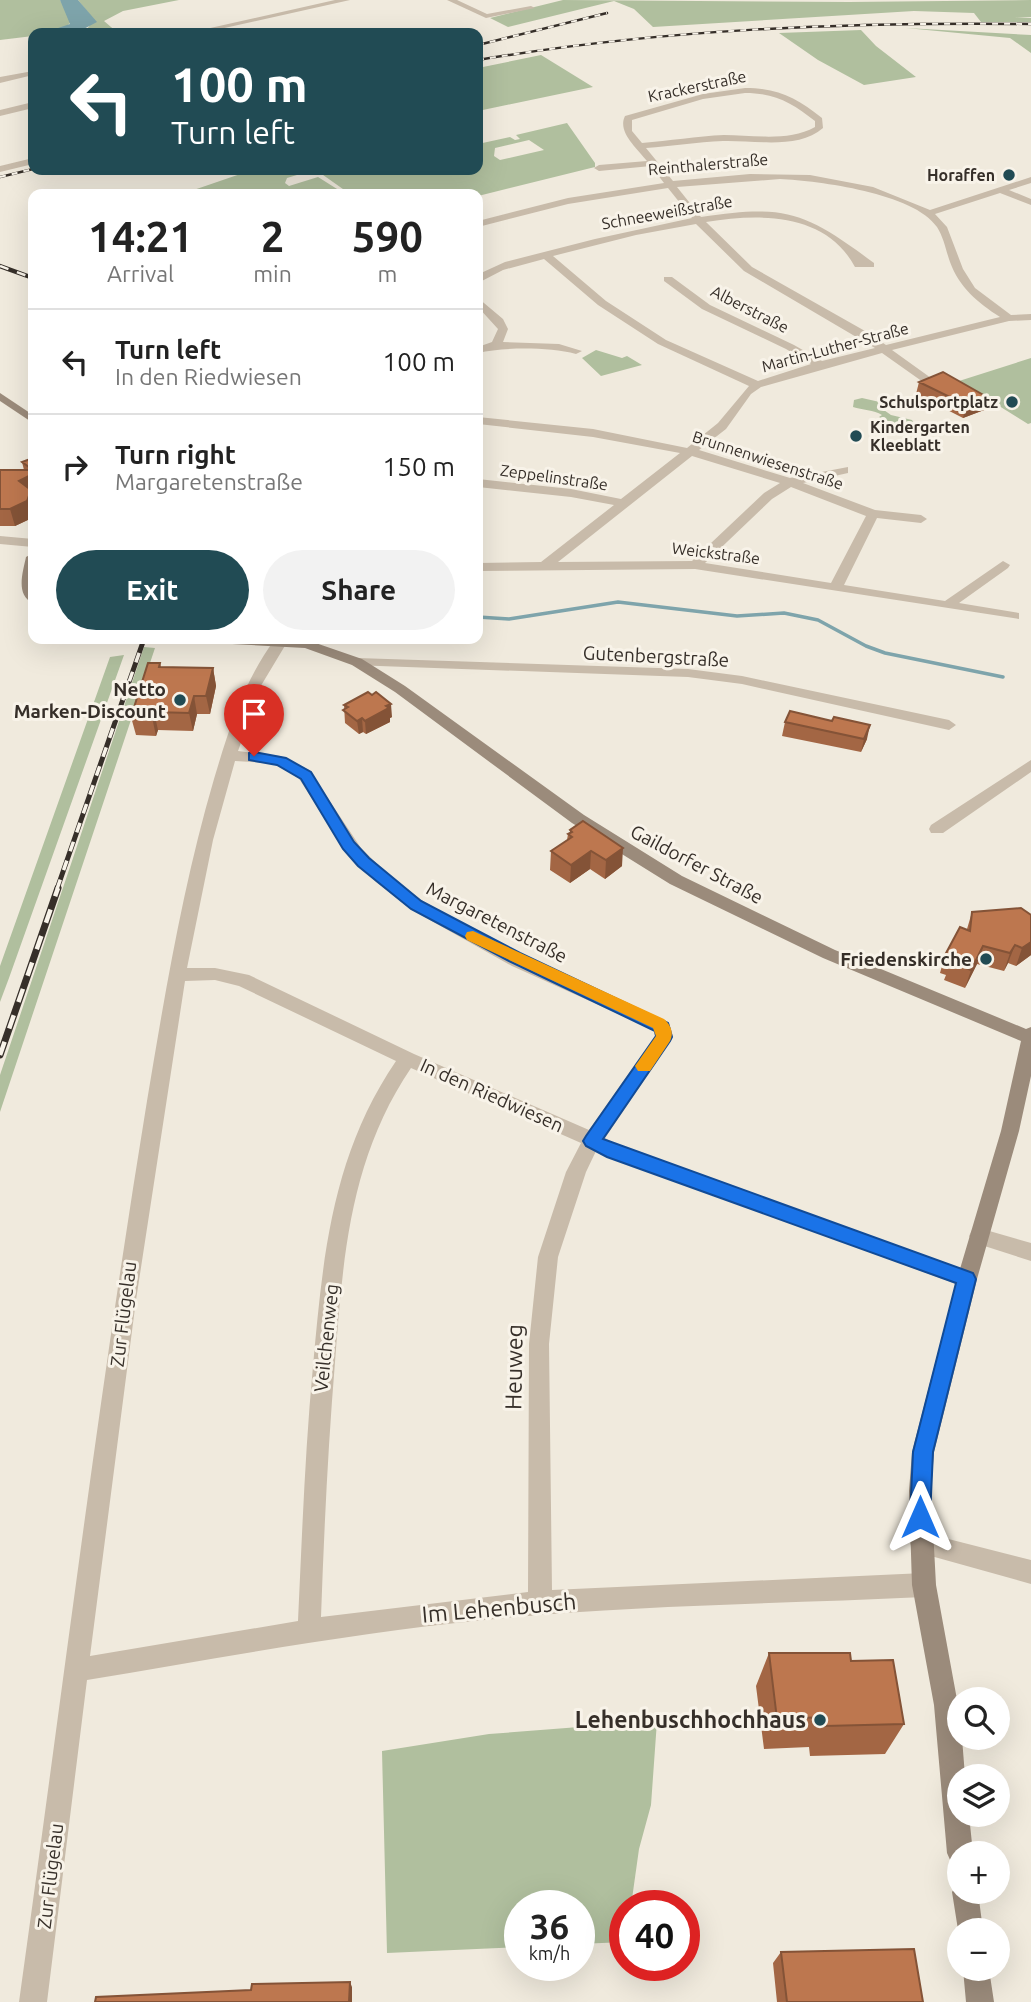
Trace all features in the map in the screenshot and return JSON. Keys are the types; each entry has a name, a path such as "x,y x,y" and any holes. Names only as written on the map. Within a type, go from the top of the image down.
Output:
{"main road":[{"path":"0,396 28,416"},
{"name":"Gaildorfer Straße","path":"307,644 357,662 400,689 578,819 676,880 829,954 1031,1037"},
{"path":"959,1841 946,1705 924,1585 920,1543 923,1452 967,1279 1010,1131 1031,1037"},
{"path":"977,1981 979,2002"}],"street":[{"path":"215,28 346,0"},
{"path":"452,0 486,16 531,8"},
{"path":"0,80 28,74"},
{"name":"Krackerstraße","path":"642,146 720,138 805,136 819,128 819,120 780,94 741,90 628,118 626,124 628,131 698,220 748,269 861,333 927,380"},
{"path":"0,113 28,106"},
{"path":"1,169 28,162"},
{"path":"599,167 653,163"},
{"name":"Reinthalerstraße","path":"483,223 554,203 669,184 763,175 818,178 868,189 929,213"},
{"path":"1009,318 983,301 968,285 959,272 947,234 929,213 1031,180"},
{"path":"1003,191 1031,202"},
{"name":"Schneeweißstraße","path":"483,278 505,267 622,233 741,215 787,217 820,228 858,256"},
{"path":"545,255 602,303 662,342 757,385"},
{"name":"Alberstraße","path":"668,279 706,307 790,347 820,365"},
{"path":"483,307 503,329 497,344"},
{"name":"Martin-Luther-Straße","path":"545,566 722,426 747,392 757,385 820,365 1009,318 1031,317"},
{"path":"483,348 497,344 521,349 562,348 576,351"},
{"name":"Brunnenwiesenstraße","path":"483,421 593,433 691,452 790,482 873,514 920,519"},
{"path":"695,565 768,496 790,482 844,470"},
{"name":"Zeppelinstraße","path":"483,484 571,493 625,504"},
{"path":"836,587 873,514"},
{"path":"0,533 28,532"},
{"path":"0,540 28,543"},
{"name":"Weickstraße","path":"483,567 695,565 1014,616"},
{"path":"949,604 1003,565"},
{"name":"Zur Flügelau","path":"33,2002 133,1238 177,975 205,836 229,756 248,697 279,644"},
{"name":"Gutenbergstraße","path":"357,662 688,673 742,680 949,726"},
{"name":"Margaretenstraße","path":"229,756 269,758 296,768 314,786 348,845 363,862 416,905 502,951 663,1028 664,1037 592,1141"},
{"path":"937,829 1031,765"},
{"name":"In den Riedwiesen","path":"177,975 215,975 243,980 613,1152 967,1279"},
{"name":"Veilchenweg","path":"309,1632 319,1410 337,1247 356,1162 369,1124 387,1089 408,1059"},
{"name":"Heuweg","path":"540,1603 538,1383 543,1293 548,1257 559,1219 576,1172 592,1141"},
{"path":"979,1236 1031,1252"},
{"path":"920,1543 1031,1572"},
{"name":"Im Lehenbusch","path":"77,1670 388,1619 540,1603 924,1585"}],"green space":[{"path":"0,0 60,0 72,21 60,28 28,28 28,37 0,40"},
{"path":"78,0 179,0 123,11 104,21 112,28 88,28 94,20"},
{"path":"563,0 1031,0 1031,17 1015,18 1031,18 1031,22 981,22 974,13 914,11 653,27 634,9 614,1 508,27 490,18"},
{"path":"906,28 1031,35 1031,53 1010,38"},
{"path":"861,30 876,46 916,77 864,85 818,60 779,33"},
{"path":"541,55 593,87 483,110 483,67"},
{"path":"567,123 595,163 595,167 483,195 483,189 343,189 323,175 483,175 483,143 510,137 520,139 516,135","holes":["529,140 544,150 500,160 494,156 495,148"]},
{"path":"237,175 297,175 287,178 285,183 289,186 318,177 337,189 197,189"},
{"path":"596,350 622,358 627,356 642,365 601,376 582,358"},
{"name":"Schulsportplatz","path":"1031,358 1031,423 1028,424 959,381"},
{"path":"862,398 884,403 881,408 891,415 912,420 915,425 908,430 879,417 882,415 879,413 853,407 854,400"},
{"path":"144,647 155,648 0,1112 0,1075"},
{"path":"124,655 0,1002 0,966 110,657"},
{"path":"657,1721 651,1805 639,1849 633,1890 609,1890 609,1943 595,1943 595,1890 504,1890 504,1948 387,1953 382,1751 489,1734"}],"water":[{"path":"60,0 78,0 97,22 86,28 58,28 70,24"}],"building":[{"path":"943,372 987,397 966,405 919,382"},
{"path":"0,470 28,470 28,476 19,481 28,488 27,501 10,509 0,509"},
{"path":"148,663 160,663 159,667 213,668 206,696 194,696 189,713 154,712 152,717 131,717"},
{"path":"368,692 372,695 376,692 391,704 386,706 389,708 365,721 362,718 357,721 343,710 348,707 344,705"},
{"path":"790,711 832,721 834,717 870,725 864,739 785,722"},
{"path":"583,821 623,848 606,860 591,851 571,865 551,851 572,837 568,834 572,832 570,830"},
{"path":"1021,908 1031,915 1031,942 1022,948 1015,945 1010,953 983,946 971,970 950,962 953,958 945,955 960,927 970,931 972,912"},
{"path":"769,1653 850,1653 851,1661 893,1660 904,1724 825,1726 824,1717 777,1719"},
{"path":"914,1949 923,2002 787,2002 781,1952"},
{"path":"350,1982 349,2002 95,2002 96,1997 251,1990 252,1984"}],"waterway":[{"path":"483,617 509,619 618,602 737,616 784,613 818,620 866,646 885,653 1003,677"}],"railway":[{"path":"483,44 607,13"},
{"path":"483,59 547,49 685,34 892,24 1031,24"},
{"path":"0,177 28,170"},
{"path":"0,266 28,276"},
{"path":"57,889 142,644"},
{"path":"0,1055 58,888"}],"slow traffic":[{"path":"473,936 659,1024 663,1028 664,1037 644,1066"}],"place":[{"name":"Horaffen","path":"1009,175"},
{"name":"Schulsportplatz","path":"1012,402"},
{"name":"Kindergarten Kleeblatt","path":"856,436"},
{"name":"Netto Marken-Discount","path":"180,700"},
{"name":"Friedenskirche","path":"986,959"},
{"name":"Lehenbuschhochhaus","path":"820,1720"}],"route":[{"path":"254,756 281,761 306,776 348,845 363,862 416,905 515,957 663,1028 664,1037 592,1141 613,1152 967,1279 923,1452 920,1517"}]}
